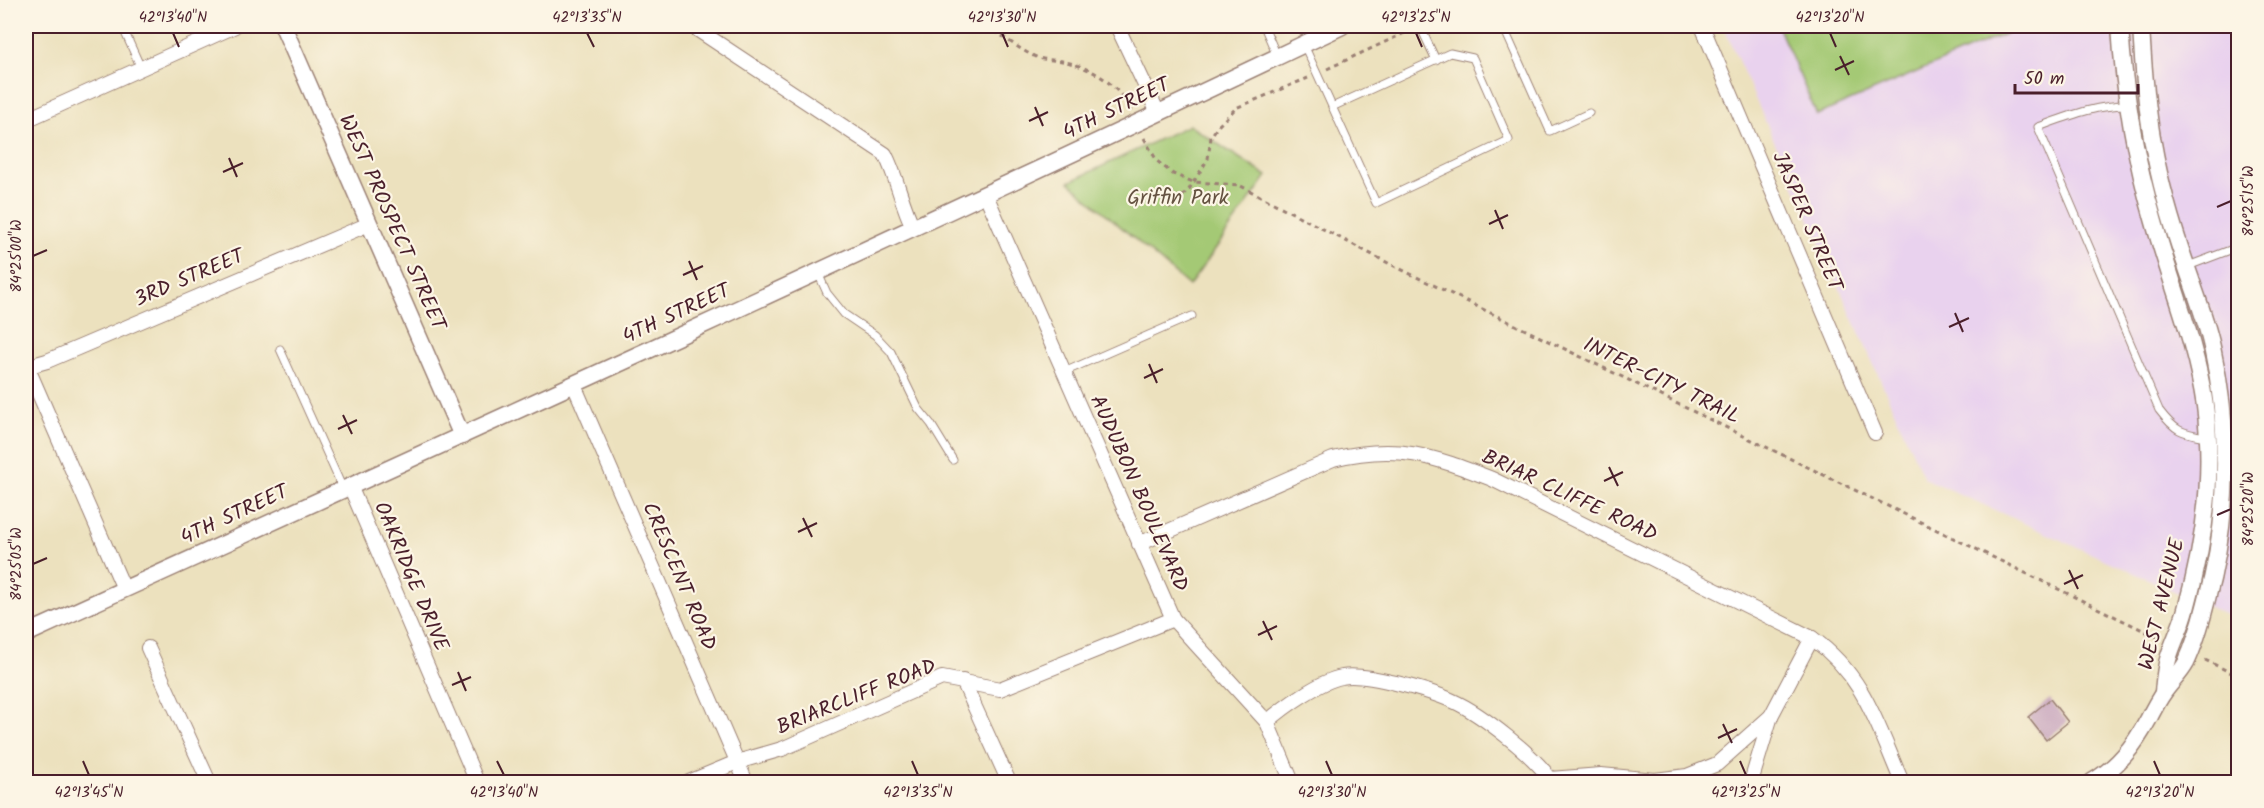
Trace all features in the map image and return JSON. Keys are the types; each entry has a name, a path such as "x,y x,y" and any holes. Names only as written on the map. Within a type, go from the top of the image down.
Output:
{"street":[{"path":"26,120 235,26"},
{"name":"WEST PROSPECT STREET","path":"283,26 462,436"},
{"path":"692,26 885,154 893,169 904,209 913,227"},
{"path":"1117,26 1158,113"},
{"name":"4TH STREET","path":"26,633 574,385 986,195 1342,26"},
{"name":"JASPER STREET","path":"1702,26 1875,433"},
{"name":"WEST AVENUE","path":"2120,26 2123,76 2135,152 2151,214 2188,328 2205,407 2204,518 2196,571 2185,613 2168,659 2162,693"},
{"name":"WEST AVENUE","path":"2141,26 2142,56 2153,142 2170,217 2212,347 2222,406 2226,460 2222,525 2213,580 2201,624 2185,665 2162,693"},
{"name":"AUDUBON BOULEVARD","path":"986,195 1173,619 1267,722 1292,783"},
{"name":"3RD STREET","path":"26,366 47,361 369,224"},
{"path":"26,366 124,589"},
{"name":"CRESCENT ROAD","path":"574,385 746,783"},
{"name":"BRIAR CLIFFE ROAD","path":"1139,544 1333,459 1356,453 1391,452 1415,453 1437,458 1492,478 1812,638 1831,651 1849,671 1864,694 1902,783"},
{"name":"OAKRIDGE DRIVE","path":"346,488 477,783"},
{"name":"BRIARCLIFF ROAD","path":"690,783 737,762 782,749 942,678 1000,689 1173,619"},
{"path":"1751,783 1771,716 1812,638"},
{"path":"148,648 209,783"},
{"path":"1267,722 1312,690 1342,676 1383,679 1454,701 1510,738 1551,781 1601,775 1655,780 1687,776 1717,764 1771,716"},
{"path":"963,681 1009,783"},
{"path":"2092,783 2113,777 2162,693"}],"lane":[{"path":"122,26 141,68"},
{"path":"1264,26 1277,56"},
{"path":"1420,26 1436,60"},
{"path":"1503,26 1550,131 1589,113"},
{"path":"1303,44 1376,203 1509,140 1473,58 1450,53 1332,107"},
{"path":"2128,105 2108,105 2083,110 2038,128 2159,410 2171,426 2183,434 2206,437"},
{"path":"2187,267 2238,247"},
{"path":"818,271 827,293 844,314 875,335 891,352 918,408 931,424 953,460"},
{"path":"1064,372 1192,316"},
{"path":"280,349 333,471 346,488"}],"path":[{"path":"987,26 1033,56 1066,62 1099,75 1112,83 1130,108"},
{"path":"1169,208 1188,191 1208,159 1211,136 1226,116 1236,108 1317,74 1420,26"},
{"name":"INTER-CITY TRAIL","path":"1147,146 1157,161 1173,174 1193,182 1239,185 1401,269 2164,640"},
{"path":"2202,658 2238,676"}],"shaded area":[{"path":"1723,26 2238,26 2238,620 1924,478"}],"green space":[{"path":"1778,26 2023,26 1817,115"},
{"name":"Griffin Park","path":"1189,125 1267,176 1189,286 1069,182"}],"building":[{"path":"2050,699 2068,722 2046,740 2028,717"}]}
